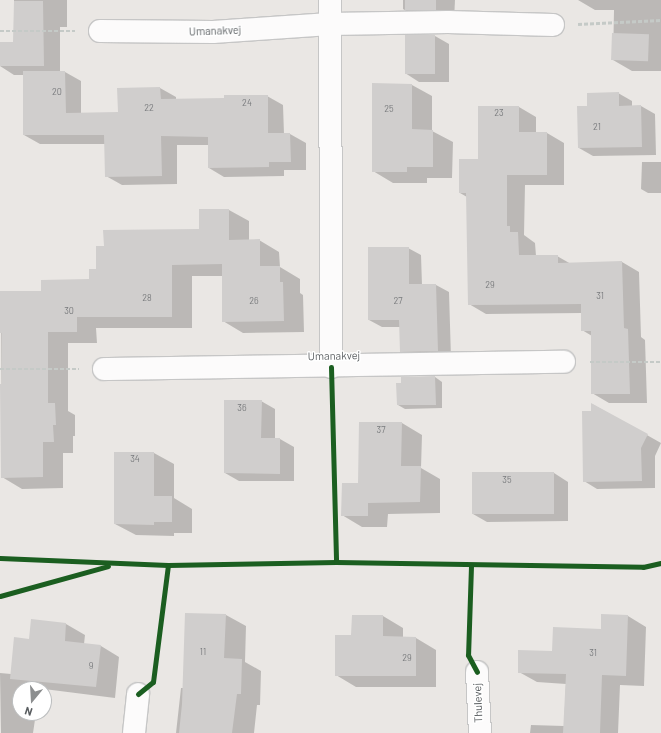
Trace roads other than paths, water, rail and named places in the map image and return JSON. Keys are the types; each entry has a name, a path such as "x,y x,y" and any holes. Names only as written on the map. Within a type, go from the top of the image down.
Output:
{"street":[{"name":"Umanakvej","path":"330,0 331,366"},
{"name":"Umanakvej","path":"100,30 213,32 330,24 470,22 553,25"},
{"name":"Umanakvej","path":"104,369 564,362"},
{"name":"Thulevej","path":"477,672 480,733"},
{"path":"134,733 138,694"}]}
